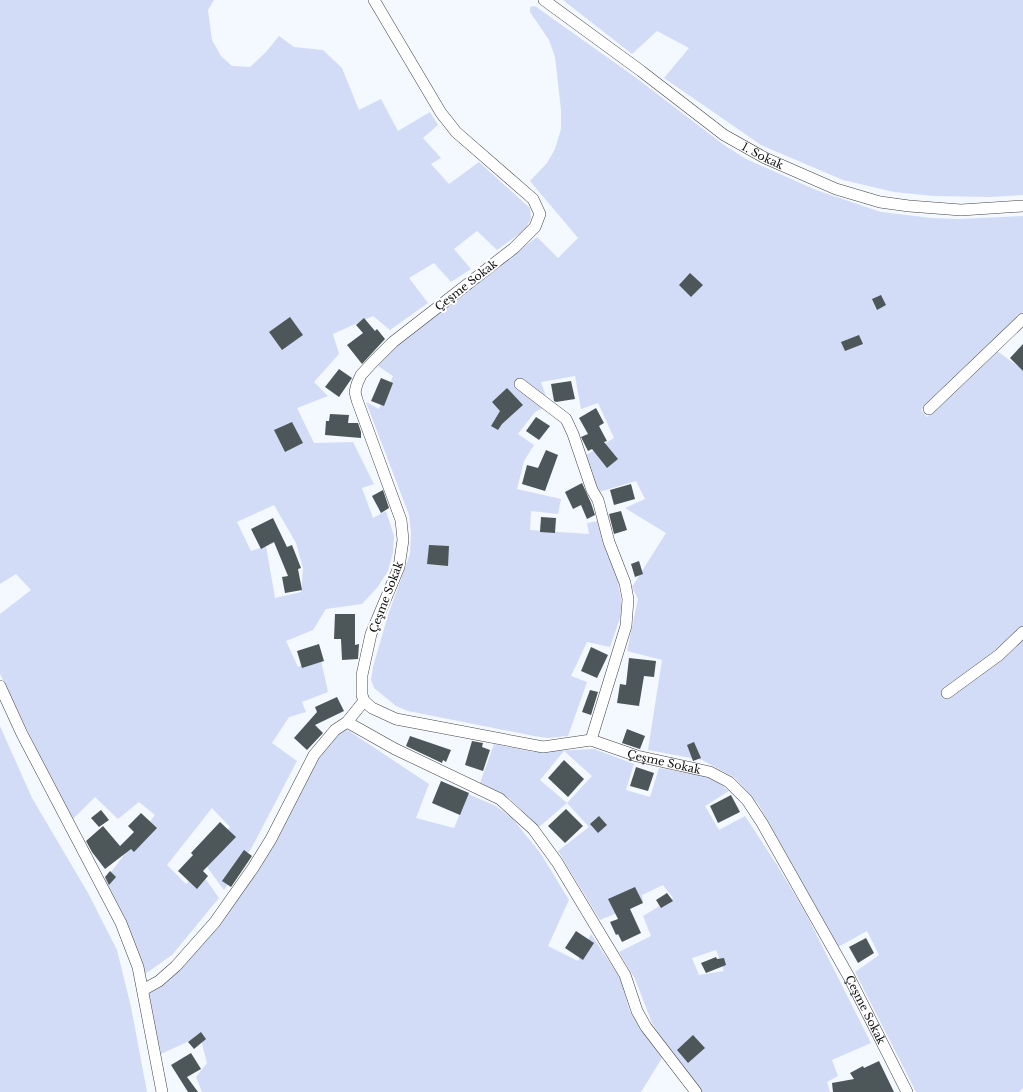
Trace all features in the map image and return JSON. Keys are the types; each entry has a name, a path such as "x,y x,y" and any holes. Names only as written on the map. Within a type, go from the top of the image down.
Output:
{"street":[{"name":"Çeşme Sokak","path":"374,0 441,113 456,132 533,199 540,214 535,227 514,248 393,342 361,375 357,384 355,392 357,400 398,513 403,540 399,567 371,634 362,674 362,695 364,701 372,708 396,719 543,747 591,740 637,756 710,772 729,782 747,800 758,817 849,977 906,1092"},
{"name":"1. Sokak","path":"544,0 641,71 724,135 759,155 836,189 880,202 909,206 961,210 1023,206"},
{"path":"929,409 1023,320"},
{"path":"520,384 566,419 573,434 592,490 598,500 609,542 625,583 628,598 626,626 591,740"},
{"path":"947,693 999,655 1023,632"},
{"path":"0,686 22,734 122,923 138,967 144,990 162,1092"},
{"path":"144,990 159,981 176,966 215,922 253,868 271,839 314,755 335,730 347,722 364,701"},
{"path":"347,722 395,749 500,799 533,829 557,862 625,975 637,1011 646,1027 696,1092"}],"shaded area":[{"path":"0,0 214,0 208,10 212,40 221,56 232,66 250,67 266,52 279,36 294,47 323,50 342,68 359,110 381,99 398,131 430,112 438,125 423,138 441,158 431,164 449,184 479,162 530,208 531,218 526,229 497,250 477,231 454,249 471,269 451,282 434,263 409,278 428,303 390,330 373,316 333,334 339,354 314,382 328,396 297,408 314,443 353,442 374,484 362,488 373,518 386,511 394,536 393,552 388,571 377,588 362,604 326,609 313,630 286,641 298,667 320,656 328,692 302,702 306,712 289,717 272,743 297,761 252,847 224,890 204,863 230,827 212,808 167,865 186,884 200,871 219,898 172,955 145,974 125,918 104,881 155,815 139,802 118,819 95,797 71,821 0,674 0,614 31,590 16,574 0,584","holes":["274,505 296,543 303,568 301,592 275,598 266,546 251,551 237,522"]},
{"path":"563,0 1023,0 1023,195 990,197 933,196 894,192 843,180 761,145 664,78 689,48 657,31 632,54"},
{"path":"535,6 635,77 724,145 746,159 816,190 881,212 932,218 959,219 1023,216 1023,312 921,410 927,417 997,351 1023,370 1023,1088 1019,1092 916,1092 855,972 879,955 867,931 838,947 759,805 735,778 702,760 648,750 662,660 627,651 638,599 632,587 666,533 625,508 645,499 636,481 599,492 583,457 614,438 598,403 581,409 575,376 541,382 549,405 535,412 518,434 534,445 524,461 517,489 561,499 558,514 531,511 530,530 589,534 587,523 598,521 617,577 621,599 621,615 610,647 587,642 571,676 587,682 568,736 548,738 534,736 408,711 396,706 374,688 371,680 373,667 388,615 410,554 411,532 409,515 366,402 379,409 393,376 378,366 401,342 537,237 558,258 578,238 530,181 547,163 555,149 561,129 561,110 555,57 549,40 530,12 530,7"},
{"path":"0,726 32,798 88,893 117,950 131,1007 147,1092 0,1092"},
{"path":"343,727 429,784 416,818 454,828 468,794 496,806 513,819 541,854 569,900 548,946 578,961 591,934 620,978 630,1012 662,1058 641,1092 202,1092 196,1077 207,1063 200,1036 161,1054 148,993 217,920 301,779"},
{"path":"494,744 534,752 594,749 634,764 626,790 650,797 659,768 704,776 715,780 729,791 705,806 719,830 745,816 805,912 871,1043 832,1060 838,1076 827,1082 830,1092 702,1092 652,1023 635,979 619,952 651,936 643,916 673,898 663,885 642,895 643,902 600,920 558,851 589,827 567,803 539,827 508,797 480,783","holes":["564,751 592,776 567,803 540,780","716,950 724,971 699,975 692,958"]}],"building":[{"path":"690,273 703,285 691,297 679,285"},
{"path":"881,295 886,305 877,310 872,299"},
{"path":"290,317 303,335 282,350 269,332"},
{"path":"364,318 375,331 377,329 385,339 362,364 347,345 363,333 356,325"},
{"path":"859,335 863,344 845,351 841,342"},
{"path":"1023,344 1023,371 1010,358"},
{"path":"339,369 352,378 339,397 325,387"},
{"path":"381,378 393,383 384,406 371,401"},
{"path":"571,381 575,399 554,401 551,384"},
{"path":"507,388 523,405 502,424 498,430 491,426 500,411 492,402"},
{"path":"596,408 604,423 599,426 607,441 604,442 618,459 607,468 592,449 588,451 581,437 588,434 579,418"},
{"path":"330,414 349,415 348,423 358,423 361,438 325,435 326,421 329,421"},
{"path":"536,417 550,426 539,440 526,431"},
{"path":"292,422 303,443 285,452 274,430"},
{"path":"546,450 558,455 545,491 522,484 527,465 538,468"},
{"path":"582,483 595,515 587,519 581,505 573,509 565,492"},
{"path":"631,484 635,499 614,505 610,490"},
{"path":"383,490 389,508 381,513 372,496"},
{"path":"621,511 627,530 614,534 609,514"},
{"path":"541,517 556,518 555,533 540,532"},
{"path":"273,518 287,547 292,545 301,568 298,569 302,590 285,593 282,577 288,576 274,542 261,549 251,529"},
{"path":"429,545 449,546 448,566 427,564"},
{"path":"639,561 643,574 635,577 631,564"},
{"path":"335,614 355,614 355,645 359,644 358,659 342,660 341,639 334,639"},
{"path":"319,644 324,661 302,668 297,651"},
{"path":"591,647 608,655 597,678 581,671"},
{"path":"629,658 656,661 654,677 644,676 639,706 617,703 620,684 626,685"},
{"path":"590,690 598,692 591,715 582,712"},
{"path":"337,697 344,711 315,725 323,733 307,750 294,738 317,712 315,707"},
{"path":"627,729 645,736 640,749 622,743"},
{"path":"410,736 451,750 446,762 443,760 442,763 406,746"},
{"path":"472,741 483,743 482,747 490,750 483,771 465,765"},
{"path":"694,742 701,758 693,761 687,745"},
{"path":"564,760 584,779 568,797 548,778"},
{"path":"636,767 654,773 648,791 630,786"},
{"path":"441,781 469,793 460,815 432,803"},
{"path":"731,795 740,812 718,823 710,806"},
{"path":"566,809 583,826 565,843 548,826"},
{"path":"101,810 109,820 99,827 91,818"},
{"path":"141,813 157,828 134,852 131,849 105,869 92,852 86,841 103,826 120,846 134,832 128,826"},
{"path":"599,816 607,825 598,833 590,824"},
{"path":"220,822 236,837 203,871 208,876 197,889 178,871 193,855 191,853"},
{"path":"244,850 252,856 231,887 222,881"},
{"path":"110,871 116,877 109,885 105,877"},
{"path":"635,887 643,903 630,909 641,933 622,942 618,934 616,935 610,922 618,919 608,899"},
{"path":"667,893 673,901 661,908 656,900"},
{"path":"576,931 594,943 583,960 565,948"},
{"path":"866,938 874,953 858,963 849,947"},
{"path":"716,957 717,959 724,958 726,965 706,973 701,963"},
{"path":"201,1032 206,1039 194,1049 188,1042"},
{"path":"693,1035 705,1048 688,1063 677,1050"},
{"path":"191,1053 201,1069 187,1077 198,1092 188,1092 171,1065"},
{"path":"879,1061 894,1092 833,1092 832,1083 854,1079 850,1073 863,1066 864,1068"}]}
